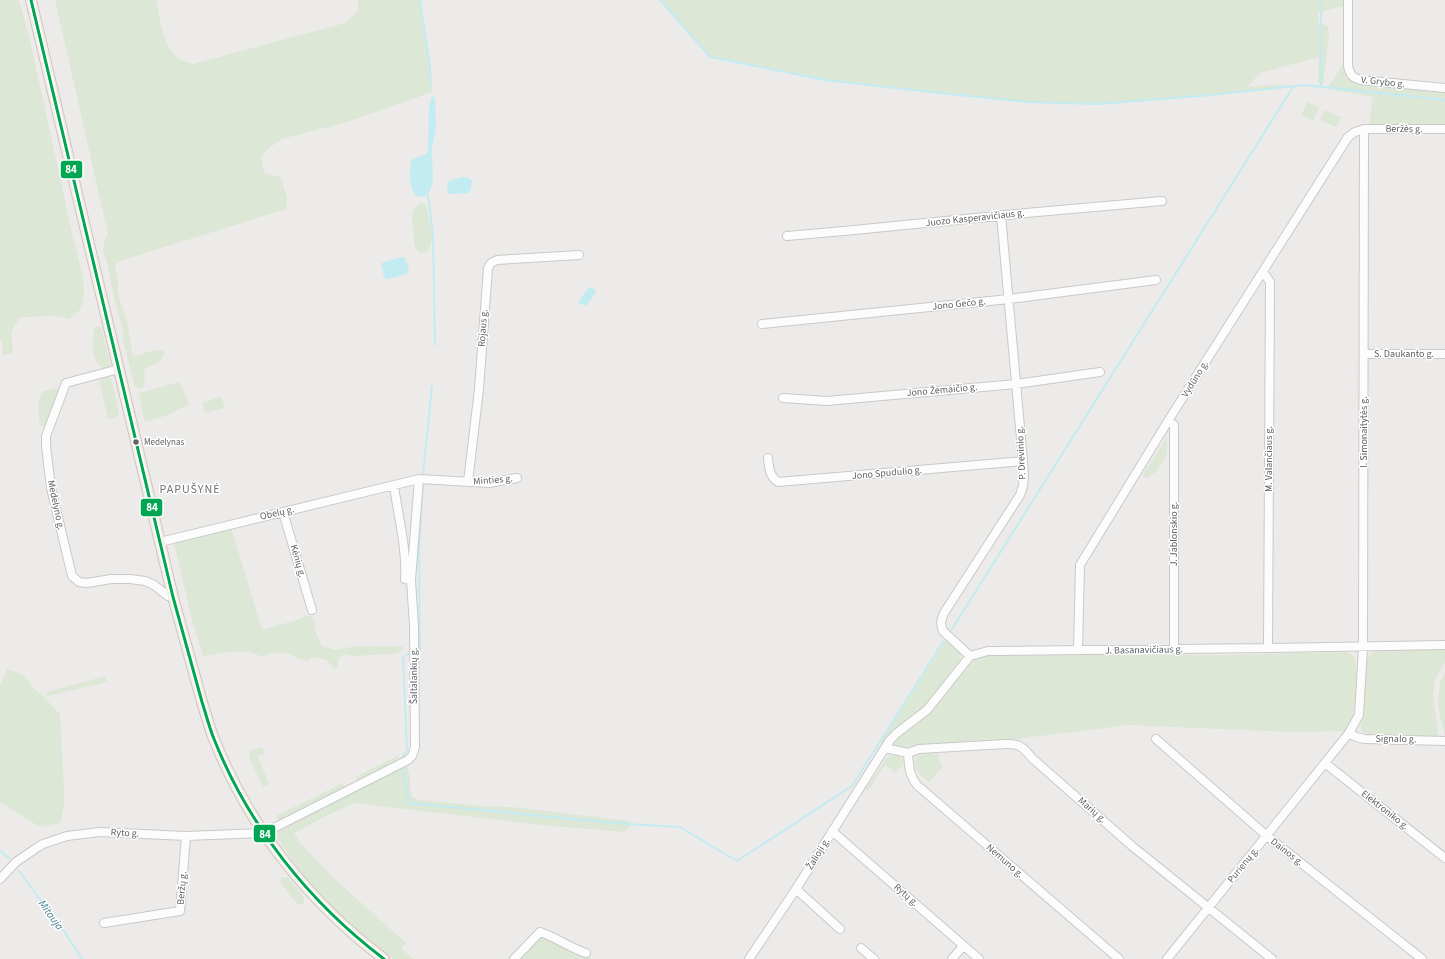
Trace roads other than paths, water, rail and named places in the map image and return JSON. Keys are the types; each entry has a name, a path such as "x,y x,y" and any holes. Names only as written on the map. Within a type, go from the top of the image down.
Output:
{"main road":[{"path":"31,0 173,597 213,738 231,778 247,808 264,834 309,891 327,910 364,944 384,959"}],"street":[{"name":"V. Grybo g.","path":"1348,0 1348,66 1349,73 1354,78 1361,80 1445,88"},
{"name":"Beržės g.","path":"1364,128 1445,129"},
{"name":"Vydūno g.","path":"1078,650 1080,565 1168,421 1348,137 1364,128"},
{"name":"I. Simonaitytės g.","path":"1349,733 1359,715 1363,647 1364,128"},
{"name":"Juozo Kasperavičiaus g.","path":"787,236 1162,201"},
{"name":"P. Drevinio g.","path":"970,656 943,630 941,625 942,619 944,613 1020,495 1024,480 1001,215"},
{"name":"Rojaus g.","path":"468,482 479,388 488,268 491,263 497,260 579,255"},
{"name":"M. Valančiaus g.","path":"1262,273 1270,282 1268,648"},
{"name":"Jono Gečo g.","path":"762,324 1009,299 1156,280"},
{"name":"S. Daukanto g.","path":"1364,354 1445,354"},
{"name":"Medelyno g.","path":"119,369 66,383 46,436 51,488 72,576 79,582 87,583 111,579 145,581 154,585 168,596 173,597"},
{"name":"Jono Žemaičio g.","path":"783,398 827,401 1016,384 1100,372"},
{"name":"J. Jablonskio g.","path":"1168,421 1174,425 1174,649"},
{"name":"Jono Spudulio g.","path":"768,458 770,473 778,482 1023,461"},
{"name":"Minties g.","path":"468,482 490,482 518,478"},
{"path":"419,479 468,482"},
{"name":"Obelų g.","path":"160,542 419,479"},
{"name":"Šaltalankių g.","path":"264,834 408,760 412,756 414,747 414,626 411,580 419,479"},
{"path":"394,486 406,569 405,579 411,580"},
{"name":"Kėnių g.","path":"283,512 312,610"},
{"name":"J. Basanavičiaus g.","path":"970,656 988,651 1445,645"},
{"path":"885,748 890,740 927,710 970,656"},
{"name":"Signalo g.","path":"1349,733 1364,739 1445,741"},
{"name":"Purienų g.","path":"1167,959 1349,733"},
{"name":"Dainos g.","path":"1156,739 1267,836 1422,959"},
{"name":"Marių g.","path":"885,748 908,753 918,749 1015,743 1021,746 1033,759 1126,841 1272,959"},
{"name":"Žalioji g.","path":"749,959 796,889 885,748"},
{"name":"Nemuno g.","path":"908,753 910,771 912,778 917,785 1119,959"},
{"name":"Elektroniko g.","path":"1325,763 1445,858"},
{"name":"Rytų g.","path":"832,830 979,959"},
{"name":"Ryto g.","path":"0,879 16,862 43,844 67,836 84,833 100,832 186,836 264,834"},
{"name":"Beržų g.","path":"104,923 180,911 186,836"},
{"path":"796,889 840,929"},
{"path":"514,959 540,932 586,953"},
{"path":"952,959 963,946"},
{"path":"861,948 874,959"}],"water":[{"path":"432,96 435,98 436,127 432,148 433,182 429,193 424,197 416,196 413,192 410,169 411,160 426,154 428,151 429,106"},
{"path":"464,177 469,178 472,181 469,193 448,194 447,183"},
{"path":"402,257 405,258 409,269 407,274 388,279 384,277 381,264"},
{"path":"589,287 594,289 596,293 586,306 579,303 579,301"}],"waterway":[{"path":"420,0 430,67 431,86"},
{"path":"660,0 710,57 825,80 1027,102 1097,104 1200,96 1305,85 1445,100"},
{"path":"1321,0 1321,85"},
{"path":"952,629 1293,87"},
{"path":"427,195 433,234 435,345"},
{"path":"423,475 432,386"},
{"path":"420,653 419,548 423,486"},
{"path":"403,767 408,803 626,824 680,827 737,861 852,786 943,642"},
{"path":"402,757 407,751 403,657 408,654"},
{"name":"Mitauja","path":"0,851 9,858"},
{"name":"Mitauja","path":"19,871 64,931 82,959"}],"place":[{"name":"Medelynas","path":"136,442"}],"district":[{"name":"PAPUŠYNĖ","path":"190,489"}]}
